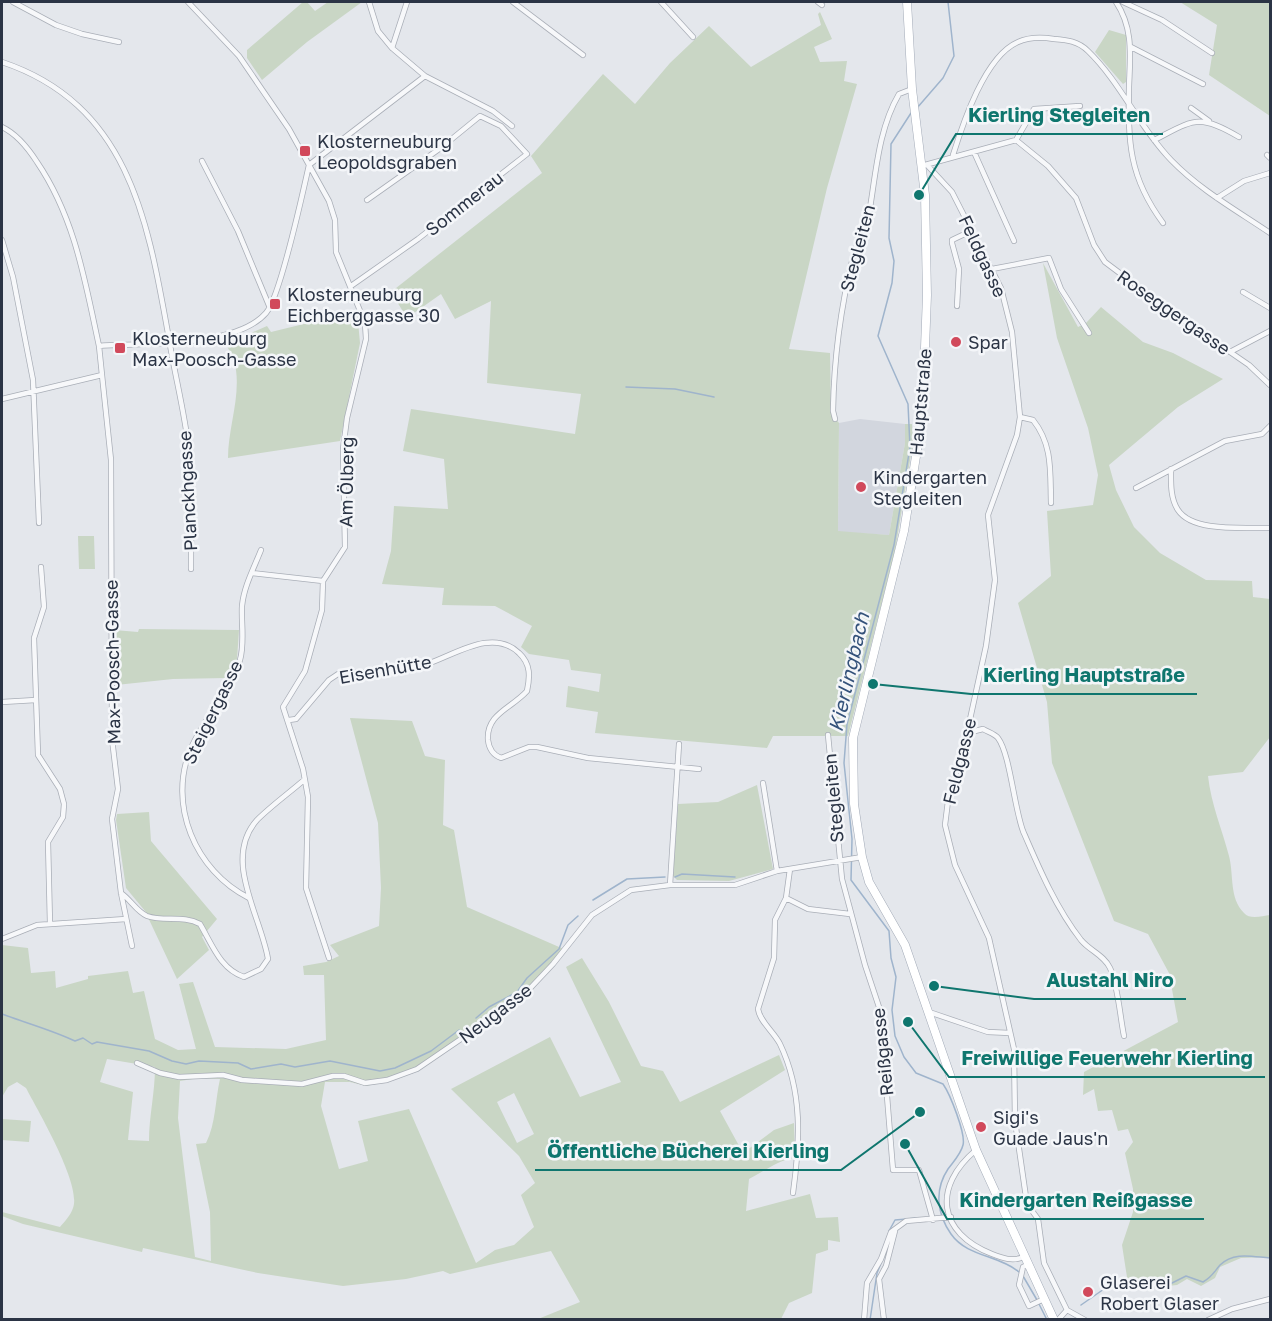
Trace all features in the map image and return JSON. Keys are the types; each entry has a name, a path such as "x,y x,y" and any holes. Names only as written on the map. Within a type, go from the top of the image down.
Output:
{"main road":[{"name":"Hauptstraße","path":"907,2 915,117 925,165 927,295 917,450 898,560 853,738 853,786 862,856 872,890 900,934 922,990 935,1035 976,1150"},
{"path":"976,1150 1024,1264 1056,1320"}],"street":[{"path":"13,2 56,25 82,34 119,42"},
{"name":"Am Ölberg","path":"188,2 239,56 289,129 329,201 334,220 336,252 364,323 366,339 347,418 343,449 345,547 323,581"},
{"path":"369,2 378,31 392,48 425,76 493,111 512,126"},
{"path":"392,48 407,2"},
{"path":"513,2 583,55"},
{"path":"661,2 693,37"},
{"path":"1116,2 1125,21 1131,46 1129,100 1131,153 1137,178 1163,223"},
{"path":"1123,2 1162,20 1212,54"},
{"path":"953,155 974,97 1001,56 1020,41 1046,38 1077,43 1089,52 1129,100 1154,140 1196,184 1270,232"},
{"path":"1131,46 1203,84"},
{"name":"Planckhgasse","path":"2,62 35,75 79,106 111,146 138,198 150,238 189,450 191,569"},
{"path":"99,346 169,342 224,335 245,328 264,315 270,308 309,165 425,76"},
{"name":"Stegleiten","path":"835,420 833,411 834,351 843,297 854,252 865,231 869,215 882,140 899,94 912,89"},
{"path":"925,165 953,155 974,152 1016,140 1034,110 1080,106"},
{"path":"1191,108 1209,121 1239,137"},
{"name":"Sommerau","path":"351,286 418,239 527,154 501,126 480,116 442,147 367,200"},
{"path":"1154,140 1194,122 1209,121"},
{"name":"Max-Poosch-Gasse","path":"2,127 12,132 30,152 52,185 80,256 99,346 111,460 112,719 118,789 112,819 121,893 132,946"},
{"name":"Roseggergasse","path":"1016,140 1048,166 1076,198 1094,245 1105,262 1168,310 1230,352 1270,385"},
{"path":"974,152 1014,241"},
{"path":"202,161 238,231 270,308"},
{"name":"Feldgasse","path":"925,165 952,192 1001,288 1012,332 1020,417 1017,435 988,515 996,580 986,646 967,734 948,801 945,825 948,845 989,938 1014,1048 1015,1121 1027,1204 1037,1216 1044,1263 1053,1284"},
{"path":"1217,198 1244,181 1270,173"},
{"path":"957,306 958,269 952,240 971,231"},
{"path":"2,240 13,277 34,391 39,523"},
{"path":"992,269 1049,258 1061,289 1089,333"},
{"path":"1243,292 1270,308"},
{"path":"1230,352 1270,331"},
{"path":"2,399 102,375"},
{"path":"1020,417 1033,420 1044,434 1050,451 1051,503"},
{"path":"1136,488 1225,441 1262,434 1270,426"},
{"path":"1171,469 1172,492 1178,510 1191,522 1206,526 1270,528"},
{"name":"Steigergasse","path":"249,898 233,890 199,851 187,828 183,784 184,767 192,746 235,672 241,657 242,604 261,550"},
{"path":"41,567 44,607 34,638 38,755 60,789 64,804 63,817 48,842 50,924"},
{"path":"252,573 323,581 322,610 305,671 284,706 303,769 308,797 306,888 328,958"},
{"name":"Eisenhütte","path":"289,720 296,719 329,680 338,674 419,666 467,647 487,642 502,643 515,649 525,659 530,675 527,691 492,721 488,730 489,747 495,756 501,758 529,747 537,747 588,758 699,769"},
{"path":"2,702 36,700"},
{"path":"967,734 983,729 997,736 1005,749 1014,802 1022,828 1053,897 1068,921 1080,940 1090,950 1102,956 1111,969 1124,1036"},
{"name":"Stegleiten","path":"828,735 842,860"},
{"path":"670,885 679,744"},
{"path":"121,893 144,915 157,919 180,918 200,924 224,965 232,973 244,976 261,969 268,958 265,939 249,898 243,864 247,836 257,820 304,780"},
{"path":"763,783 777,871"},
{"name":"Neugasse","path":"137,1063 160,1073 179,1077 223,1075 242,1080 302,1084 333,1076 344,1076 365,1083 387,1080 417,1069 521,998 554,964 592,915 631,890 670,885 735,885 777,871 862,856"},
{"name":"Reißgasse","path":"842,860 850,914 880,1010 893,1170 919,1170 935,1220"},
{"path":"790,869 786,898 775,920 774,958 758,1009 779,1042 793,1080 800,1129 793,1193"},
{"path":"786,898 808,909 850,914"},
{"path":"2,939 28,927 126,918"},
{"path":"928,1012 988,1032 1010,1034"},
{"path":"976,1150 963,1161 948,1186 948,1217 957,1231 983,1250 1024,1264 1019,1285 1029,1306 1053,1284 1067,1310 1085,1320"},
{"path":"864,1320 867,1283 881,1259 887,1237 891,1232 906,1221 948,1217"},
{"path":"884,1320 879,1279 886,1266 896,1229"},
{"path":"1208,1320 1232,1309 1270,1299"},
{"path":"1056,1320 1067,1310"}],"shaded area":[{"path":"860,419 905,424 905,443 889,535 838,532 839,423"}],"green space":[{"path":"303,2 307,2 315,11 328,2 362,2 307,42 262,80 247,58 247,50"},
{"path":"1180,2 1270,2 1270,116 1209,75 1217,25"},
{"path":"820,12 832,39 814,47 820,62 847,61 844,81 857,84 827,188 789,349 830,353 831,413 839,423 838,531 889,535 905,443 905,424 912,424 913,442 895,551 848,736 773,736 767,748 595,733 598,712 566,707 568,686 599,692 601,674 571,670 569,660 529,654 521,647 532,626 495,606 442,605 444,588 382,584 391,551 394,506 448,509 444,459 403,451 411,409 575,434 581,394 487,383 491,301 455,319 441,294 407,318 391,292 542,173 531,156 603,74 635,104 670,63 709,26 751,67 821,25 818,14"},
{"path":"1109,30 1126,35 1126,82 1123,84 1095,52"},
{"path":"1043,263 1078,327 1086,323 1101,307 1143,342 1173,353 1223,379 1178,407 1109,465 1116,490 1134,527 1160,553 1206,580 1252,581 1253,597 1270,599 1270,737 1243,772 1208,776 1214,806 1229,856 1233,886 1239,907 1249,916 1270,915 1270,1257 1241,1258 1220,1267 1215,1278 1201,1286 1187,1279 1177,1285 1129,1290 1122,1245 1133,1212 1133,1189 1125,1153 1133,1142 1128,1129 1118,1131 1112,1110 1098,1111 1094,1089 1083,1095 1084,1072 1178,1022 1169,973 1148,934 1114,921 1052,763 1047,702 1018,603 1051,576 1047,511 1093,505 1098,475 1088,428 1057,338"},
{"path":"357,311 360,343 340,441 228,458 237,381 235,363 226,344 267,326 271,332"},
{"path":"78,536 94,536 95,569 79,569"},
{"path":"139,629 239,630 237,659 226,678 173,679 116,685 114,630 138,632"},
{"path":"350,718 412,721 425,756 445,760 443,825 454,830 467,907 566,950 525,999 417,1070 366,1086 350,1082 325,1082 321,1106 339,1169 368,1161 358,1121 409,1109 476,1263 495,1250 514,1245 534,1227 521,1195 535,1183 519,1156 451,1089 550,1037 580,1097 621,1082 566,967 582,958 609,1002 641,1066 663,1071 680,1102 779,1055 785,1070 720,1111 743,1153 774,1130 794,1123 795,1158 777,1163 749,1179 746,1211 810,1194 816,1218 838,1217 840,1242 828,1240 828,1250 816,1254 812,1293 789,1303 781,1319 538,1319 580,1302 551,1251 450,1274 443,1271 406,1279 343,1286 258,1273 143,1248 142,1252 23,1224 2,1216 2,1212 60,1227 72,1211 74,1197 65,1166 26,1088 17,1082 8,1087 2,1097 2,945 28,948 31,973 55,971 56,988 88,979 88,976 128,971 133,993 144,991 155,1039 178,1050 196,1049 179,984 193,982 215,1047 286,1049 326,1040 324,975 304,975 303,966 326,962 339,956 330,945 379,926 381,888 378,823","holes":["107,1059 155,1067 149,1141 128,1140 133,1092 100,1082","199,1078 220,1079 214,1120 209,1135 206,1143 196,1144 210,1212 211,1261 195,1257 178,1118 180,1081","514,1093 534,1134 517,1143 497,1102"]},
{"path":"757,785 773,869 729,881 677,880 673,876 678,804 718,802"},
{"path":"149,812 151,841 217,919 202,937 209,950 177,979 145,911 126,888 117,814"},
{"path":"2,1119 31,1121 29,1142 2,1140"}],"waterway":[{"name":"Kierlingbach","path":"917,108 943,78 954,56 948,2"},
{"name":"Kierlingbach","path":"911,113 891,144 889,238 894,261 892,283 878,336 908,404 910,447 894,545 847,724 844,763 852,839 851,880 889,931 891,958 896,977 892,1010 895,1036 904,1057 916,1073 943,1084 960,1124 963,1145 944,1177 939,1194 940,1210 946,1226 958,1242 974,1252 1002,1262 1019,1272"},
{"path":"626,387 675,389 714,397"},
{"path":"675,877 682,874 735,877"},
{"path":"593,900 627,879 665,877"},
{"path":"476,1018 489,1007 517,992 527,978 559,949 568,925 578,916"},
{"path":"2,1014 75,1041 83,1038 92,1044 97,1042 149,1051 172,1061 186,1064 199,1061 238,1063 251,1069 281,1064 295,1067 330,1061 380,1071 395,1068 431,1051 459,1030"},
{"path":"889,1231 895,1220 918,1218"},
{"path":"870,1320 877,1273 886,1251"},
{"path":"1081,1305 1104,1289 1117,1284 1144,1280 1170,1284 1186,1276 1203,1282 1220,1265 1231,1258 1238,1256 1270,1258"},
{"name":"Kierlingbach","path":"1023,1276 1037,1300"},
{"name":"Kierlingbach","path":"1039,1304 1047,1320"}],"place":[{"name":"Klosterneuburg Leopoldsgraben","path":"305,151"},
{"name":"Kierling Stegleiten","path":"919,195"},
{"name":"Klosterneuburg Eichberggasse 30","path":"275,304"},
{"name":"Spar","path":"956,342"},
{"name":"Klosterneuburg Max-Poosch-Gasse","path":"120,348"},
{"name":"Kindergarten Stegleiten","path":"861,487"},
{"name":"Kierling Hauptstraße","path":"873,684"},
{"name":"Alustahl Niro","path":"934,986"},
{"name":"Freiwillige Feuerwehr Kierling","path":"908,1022"},
{"name":"Öffentliche Bücherei Kierling","path":"920,1112"},
{"name":"Sigi's Guade Jaus'n","path":"981,1127"},
{"name":"Kindergarten Reißgasse","path":"905,1144"},
{"name":"Glaserei Robert Glaser","path":"1088,1292"}]}
